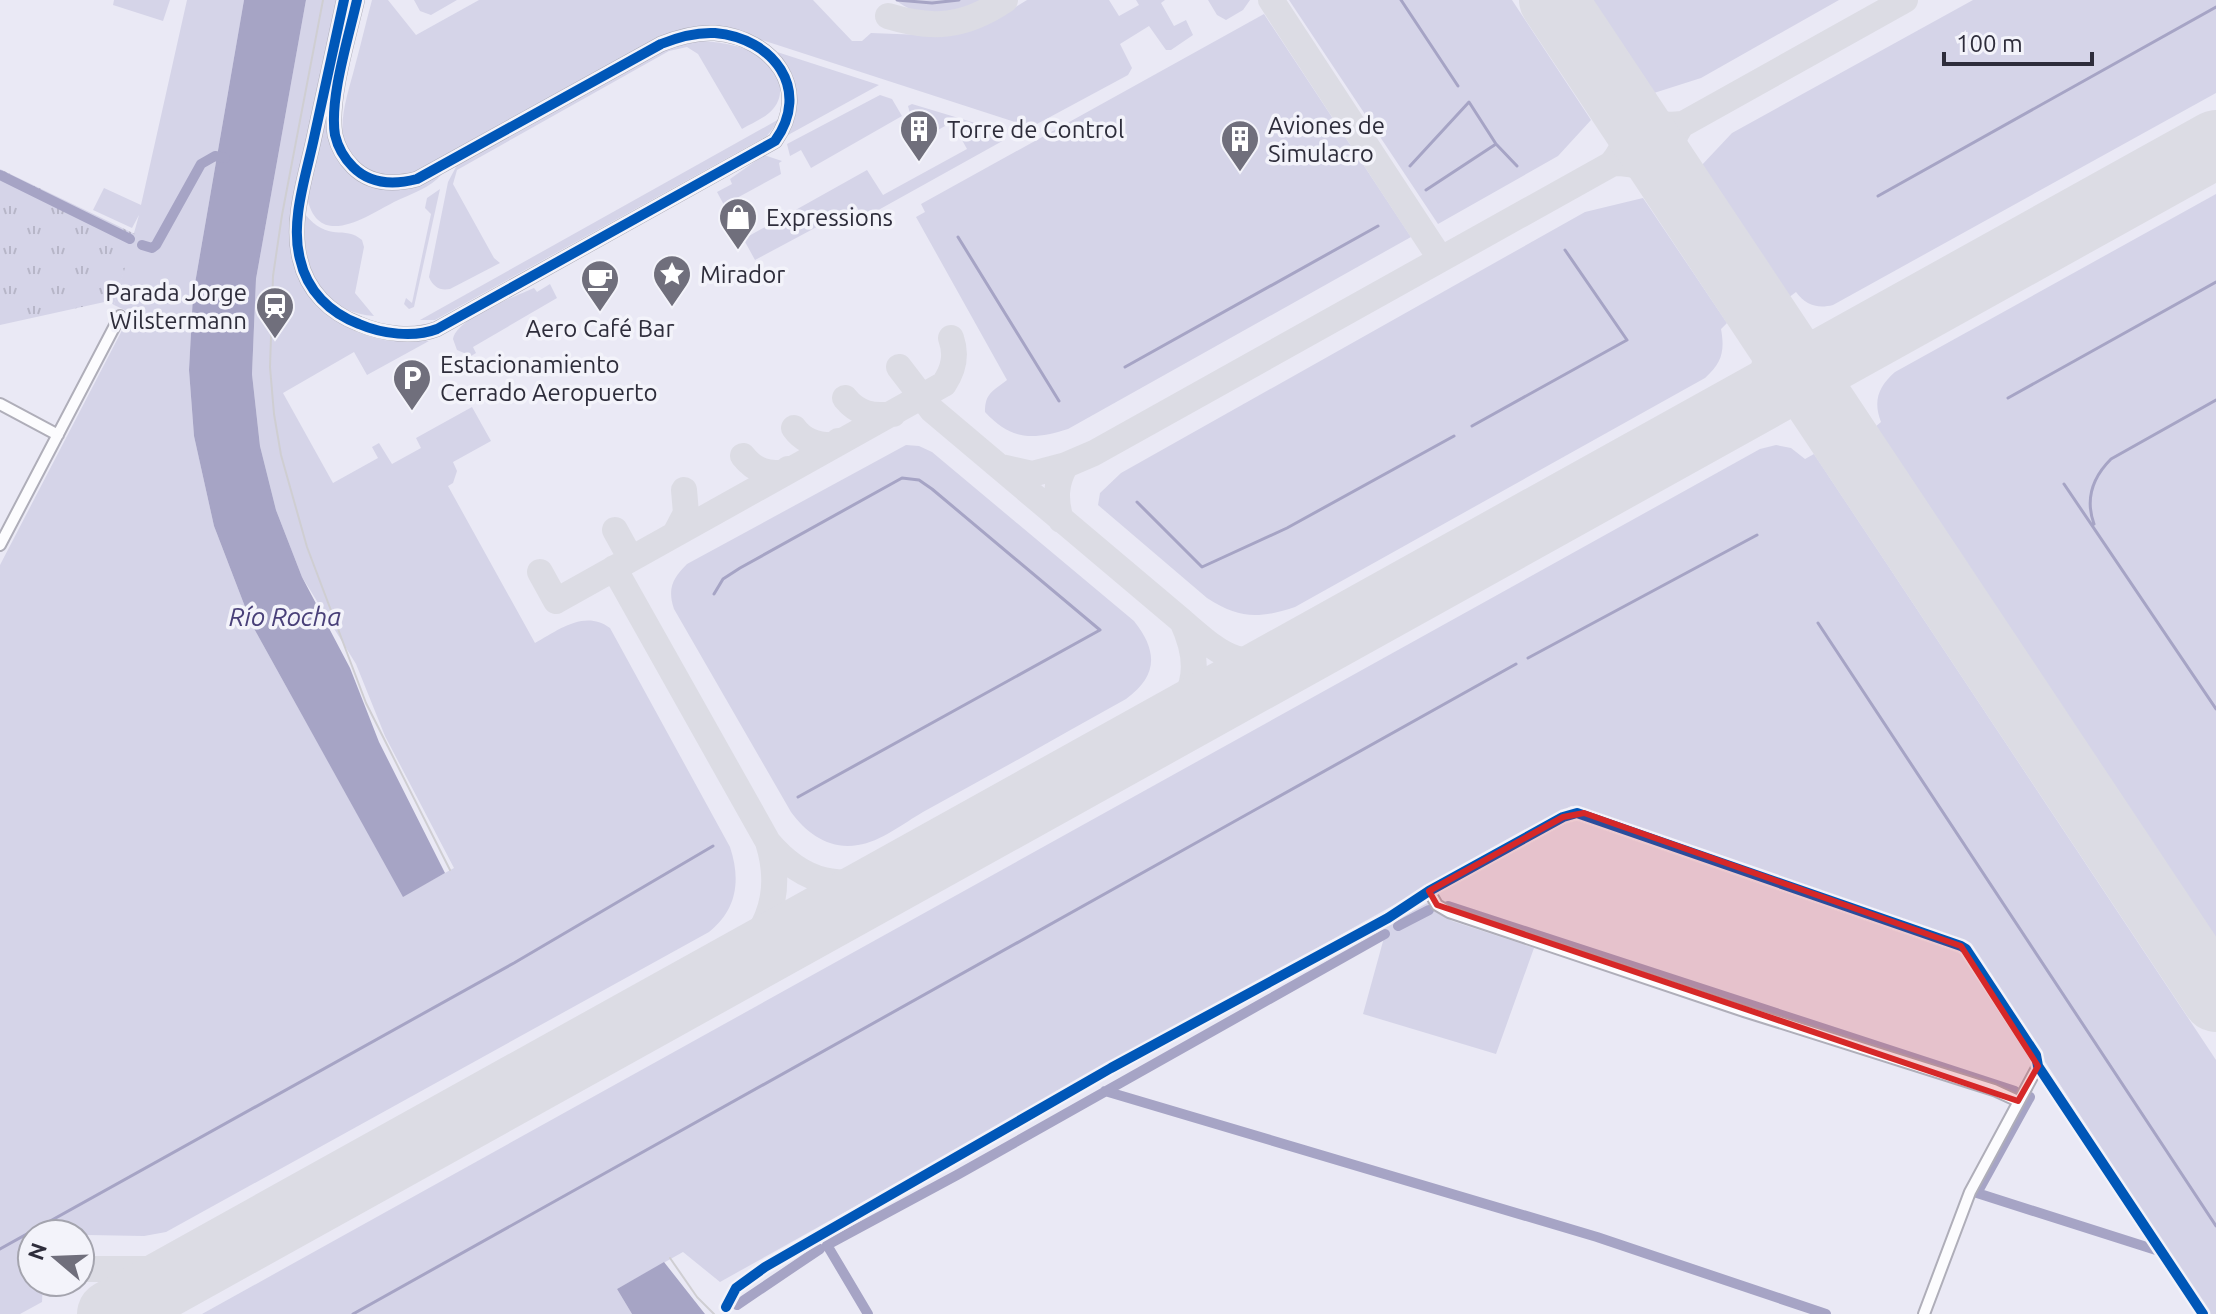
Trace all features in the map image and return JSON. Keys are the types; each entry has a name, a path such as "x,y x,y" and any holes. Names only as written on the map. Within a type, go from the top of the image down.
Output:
{"street":[{"path":"344,0 302,192 297,241 300,260 320,299 336,313 365,327 403,333 437,329 775,141 789,116 791,105 787,81 782,70 762,49 715,33 685,35 661,44 417,179 390,183 377,181 365,176 346,159 335,132 342,66 357,0"},
{"path":"0,545 120,316"},
{"path":"0,404 58,435"},
{"path":"726,1307 736,1288 765,1267 1111,1068 1388,918 1429,891 1563,817 1584,813 1966,949 2036,1055 2038,1066 2203,1314"},
{"path":"1429,891 1437,905 1449,912 1744,1011 1994,1090 2018,1101"},
{"path":"1924,1314 1970,1192 2038,1066"}],"highlighted area":[{"path":"1584,813 1961,946 2038,1066 2018,1101 1437,905 1429,891 1563,817"}],"green space":[{"path":"114,0 170,0 163,21 113,5"},
{"path":"187,0 244,0 193,295 189,370 194,436 214,526 252,625 403,896 454,868 385,736 356,664 302,577 276,510 260,446 252,374 256,279 306,0 339,0 290,220 295,261 312,296 340,323 358,333 379,339 429,341 367,375 354,352 283,393 333,483 378,458 372,447 379,443 392,464 421,448 416,438 472,407 491,441 453,462 457,471 453,483 448,486 535,643 581,621 591,620 610,628 730,847 736,883 726,914 709,932 166,1232 144,1236 96,1235 96,1218 16,1218 16,1298 42,1298 42,1302 20,1314 0,1314 0,565 131,313 114,305 139,215 132,228 93,210 104,188 141,205"},
{"path":"349,0 353,0 329,129 334,154 341,165 360,181 384,189 410,187 442,174 426,187 371,215 332,226 321,223 307,197"},
{"path":"372,0 388,0 416,35 479,0 813,0 852,41 862,41 871,33 947,36 988,24 1027,0 1109,0 1119,16 1139,5 1136,0 1165,0 1161,3 1174,26 1186,20 1193,35 1171,50 1166,50 1149,26 1120,44 1132,68 1128,75 1037,124 1024,125 728,29 702,26 663,38 423,170 390,177 376,175 356,163 347,151 343,138 344,110"},
{"path":"414,0 457,0 431,15 420,11"},
{"path":"896,0 984,0 964,10 939,14 915,11"},
{"path":"1208,0 1250,0 1243,10 1226,20 1217,15"},
{"path":"1289,0 1512,0 1591,120 1558,156 1438,224"},
{"path":"1592,0 1839,0 1701,78 1654,93"},
{"path":"1973,0 2216,0 2216,93 1833,305 1812,305 1796,292 1788,298 1700,167 1732,133"},
{"path":"1264,14 1411,237 1068,429 1024,436 1004,428 985,412 985,406 988,396 1007,380 916,217 925,212 921,204"},
{"path":"700,41 739,47 773,67 779,78 780,92 771,111 742,129 698,54 687,47 669,51 457,170 453,184 494,258 500,263 450,289 435,286 429,277 448,182 457,165 663,49"},
{"path":"777,52 879,85 788,135 796,113 796,92 790,72"},
{"path":"880,95 892,99 902,116 811,168 801,150 790,156 787,144"},
{"path":"912,104 995,129 1004,133 1006,139 864,218 856,206 755,260 738,229 741,228 747,237 867,170 883,195 967,149 952,122 931,134 919,113 911,117 908,106"},
{"path":"781,118 767,136 435,320 420,320"},
{"path":"764,155 782,161 779,163 781,174 724,205 717,192 732,184 730,179"},
{"path":"0,169 135,234 114,305 109,301 0,325"},
{"path":"440,189 414,307 409,309 404,304 406,298 412,303 431,214 425,208 427,198"},
{"path":"2216,194 2216,941 1875,427 1881,422 1877,407 1879,395 1895,372"},
{"path":"1643,198 1727,323 1721,329 1721,356 1705,378 1295,607 1270,614 1240,613 1207,598 1098,505 1100,493 1121,473 1585,212"},
{"path":"304,213 321,228 349,233 362,240 364,247 355,293 374,316 339,305 317,281 306,249"},
{"path":"550,284 557,298 473,347 476,353 471,356 457,350 453,339 465,323 501,303 534,288 537,292"},
{"path":"906,445 919,446 932,452 1134,621 1147,643 1151,663 1144,681 1126,699 883,836 858,845 838,845 820,839 791,812 674,609 671,589 687,564"},
{"path":"1776,445 1791,448 1805,459 1814,454 2216,1060 2216,1314 2210,1314 1963,940 1571,806 720,1282 683,1252 617,1289 632,1314 202,1314 1760,449"},
{"path":"1429,902 1452,921 1534,948 1496,1054 1363,1014 1385,934 1384,927"}],"water":[{"name":"Río Rocha","path":"244,0 306,0 256,279 252,374 260,446 276,510 302,577 350,668 379,742 445,873 403,897 252,625 214,526 194,436 189,370 193,295"},
{"path":"664,1262 705,1314 632,1314 617,1289"}],"waterway":[{"path":"897,0 932,3 959,0"},
{"path":"1401,0 1458,86"},
{"path":"1878,196 2216,7"},
{"path":"1410,166 1469,102 1496,144 1517,166"},
{"path":"1426,190 1496,144"},
{"path":"142,245 152,248 156,245 201,164 215,156 225,158"},
{"path":"0,175 130,239"},
{"path":"1125,367 1378,226"},
{"path":"958,237 1059,401"},
{"path":"1472,426 1627,340 1565,250"},
{"path":"2008,398 2216,282"},
{"path":"2094,524 2090,506 2092,489 2099,473 2111,459 2216,400"},
{"path":"1137,502 1202,567 1287,528 1454,436"},
{"path":"714,594 723,579 740,568 902,478 919,480 932,489 1100,630 798,797"},
{"path":"2064,484 2216,709"},
{"path":"1528,658 1757,535"},
{"path":"1818,623 2216,1226"},
{"path":"353,1314 1516,664"},
{"path":"0,1249 514,963 713,846"},
{"path":"1448,906 2015,1091"},
{"path":"1398,926 1429,910"},
{"path":"868,1314 827,1245 1385,934"},
{"path":"1105,1091 1597,1237 1826,1314"},
{"path":"2030,1097 1977,1193 2156,1250"},
{"path":"737,1305 820,1249"}],"taxiway":[{"path":"888,16 920,23 948,23 976,16 1005,0"},
{"path":"1271,0 1440,258"},
{"path":"1066,465 1094,453 1905,0"},
{"path":"1612,163 1621,150 1625,136 1624,106 1651,122 1682,124"},
{"path":"1612,163 1647,169 1678,187 1670,155 1673,140 1682,124"},
{"path":"1738,410 1759,379 1766,352 1760,323 1745,289"},
{"path":"1770,327 1810,347 1831,349 1854,346"},
{"path":"540,572 556,601 944,384 954,362 951,338"},
{"path":"899,367 932,410 1182,621"},
{"path":"845,398 866,413 893,414"},
{"path":"794,428 802,437 817,444 835,445 838,441"},
{"path":"743,456 762,471 779,473 788,469"},
{"path":"1001,467 1032,474 1066,465 1057,492 1061,520"},
{"path":"675,534 686,513 684,490"},
{"path":"615,530 631,559"},
{"path":"614,568 768,842"},
{"path":"1155,734 1179,709 1192,683 1193,655 1182,621 1212,646 1236,658 1263,661 1301,654"},
{"path":"721,976 749,947 767,916 774,882 768,842 796,867 824,880 839,883 893,880"},
{"path":"96,1269 193,1269"}],"runway":[{"path":"1553,0 2216,998"},
{"path":"111,1314 2216,144"}],"tram line":[{"path":"323,0 273,276 270,367 274,414 281,455 307,547 366,703 450,870"},
{"path":"670,1258 697,1297 714,1314"}],"cycle path":[{"path":"344,0 300,198 297,244 303,271 321,299 348,319 378,330 408,334 437,329 775,141 785,122 789,103 788,85 781,69 769,56 736,37 715,33 694,34 661,44 417,179 391,183 375,180 350,164 335,135 337,86 357,0"},
{"path":"726,1307 736,1288 765,1267 1111,1068 1388,918 1429,891 1563,817 1577,813 1966,949 2036,1055 2038,1066 2203,1314"}],"place":[{"name":"Torre de Control","path":"919,163"},
{"name":"Aviones de Simulacro","path":"1240,173"},
{"name":"Expressions","path":"738,251"},
{"name":"Mirador","path":"672,308"},
{"name":"Aero Café Bar","path":"600,313"},
{"name":"Parada Jorge Wilstermann","path":"275,340"},
{"name":"Estacionamiento Cerrado Aeropuerto","path":"412,412"}]}
